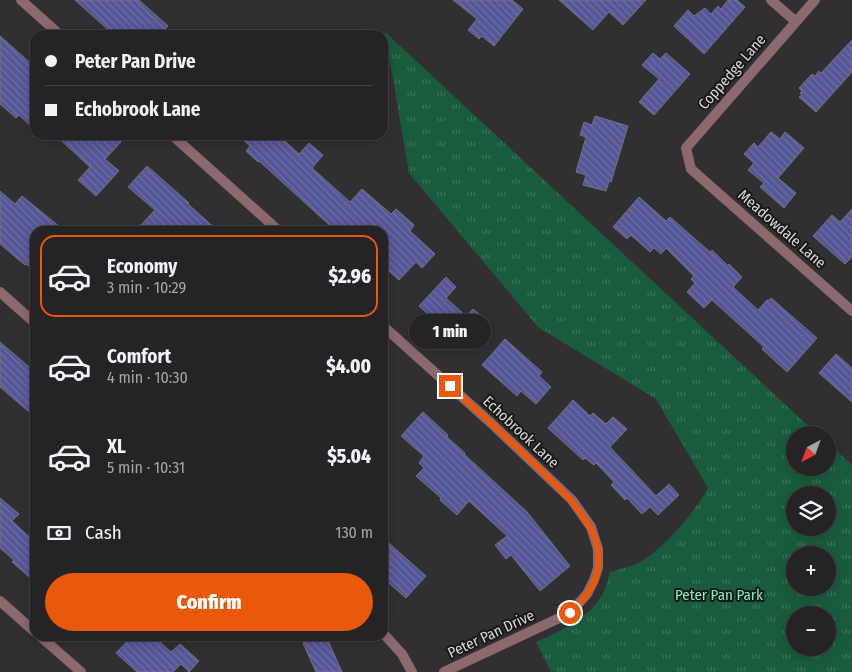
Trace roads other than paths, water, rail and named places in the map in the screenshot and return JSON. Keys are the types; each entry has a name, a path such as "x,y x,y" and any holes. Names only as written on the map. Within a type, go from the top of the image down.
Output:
{"street":[{"path":"21,0 54,30"},
{"path":"771,0 796,21"},
{"name":"Coppedge Lane","path":"692,169 686,148 815,0"},
{"path":"178,140 273,226"},
{"name":"Meadowdale Lane","path":"692,169 852,311"},
{"path":"0,292 30,319"},
{"name":"Echobrook Lane","path":"388,330 491,422 572,500"},
{"name":"Peter Pan Drive","path":"444,672 570,613 588,594 598,568 598,549 591,527 572,500"},
{"path":"0,601 30,628"},
{"path":"388,639 402,654 412,672"},
{"path":"46,641 80,672"}],"park label":[{"name":"Peter Pan Park","path":"719,595"}]}
